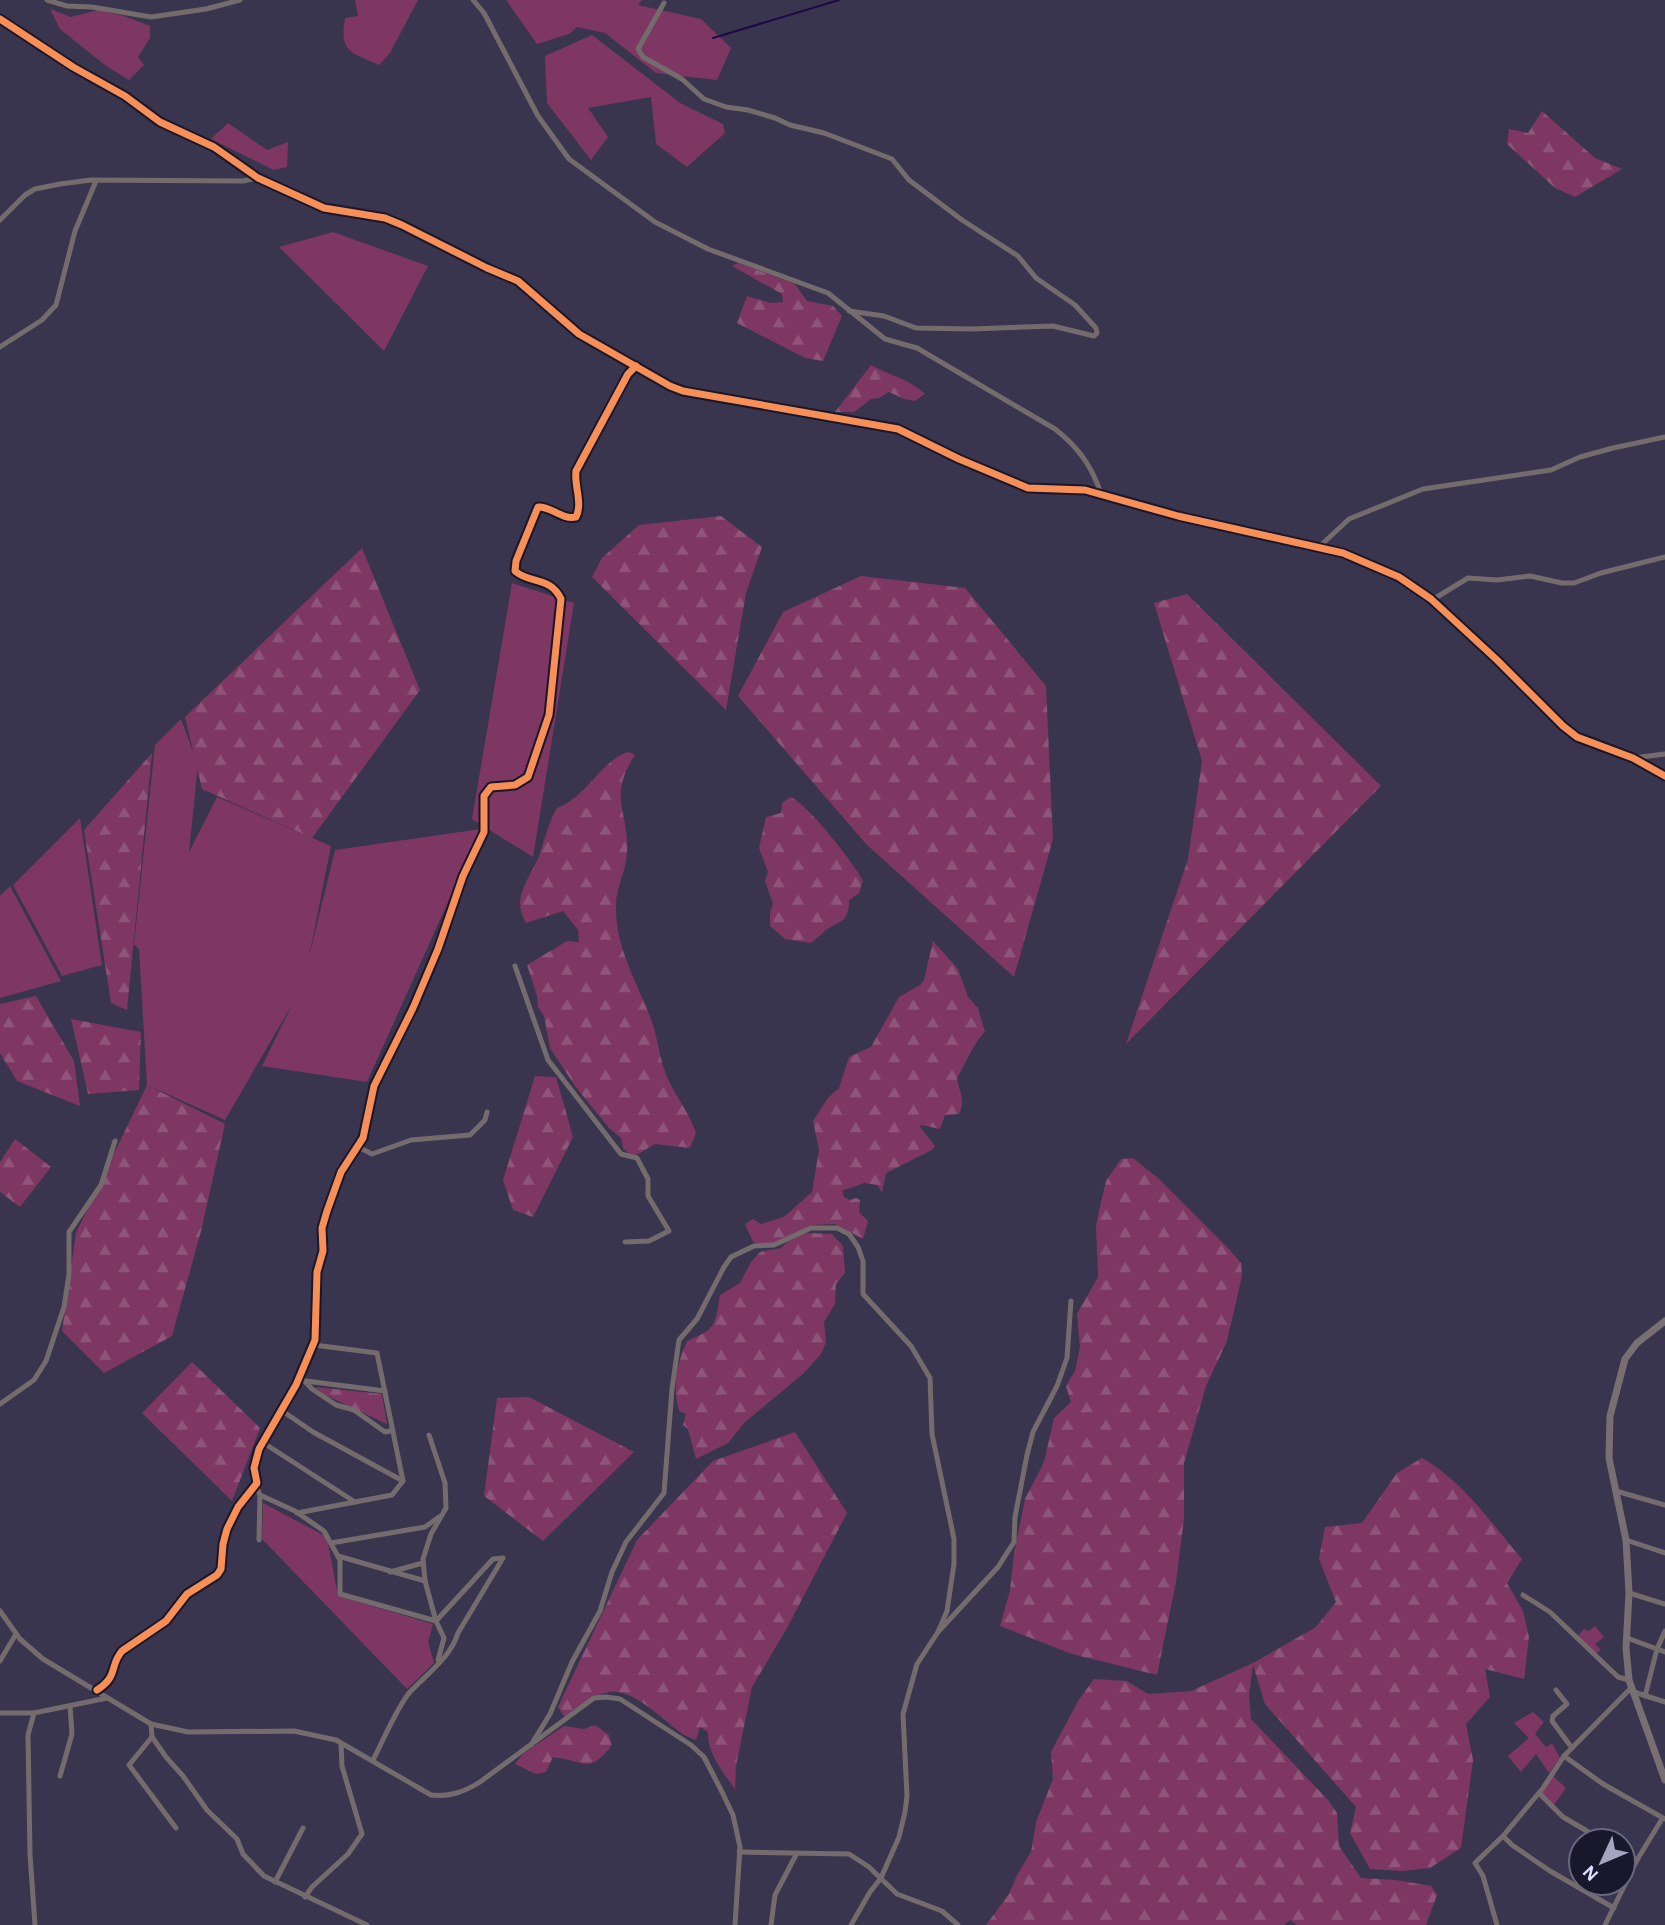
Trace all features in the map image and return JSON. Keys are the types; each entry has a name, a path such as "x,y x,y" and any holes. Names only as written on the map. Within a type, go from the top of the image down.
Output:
{"street":[{"path":"47,0 67,6 92,7 150,17 206,9 240,0"},
{"path":"206,0 206,9"},
{"path":"473,0 484,13 538,116 569,159 655,222 708,249 828,293 885,338 917,348 1055,429 1074,443 1095,476 1101,494"},
{"path":"664,3 638,49 643,57 682,79 704,99 824,133 892,159 909,180 962,220 1018,256 1036,278 1075,305 1096,328 1097,333 1094,335 1052,326 916,328 884,316 849,311"},
{"path":"0,19 73,67 125,96 160,122 214,147 258,178 324,208 385,218 518,281 579,334 670,386 683,391 898,429 1028,488 1072,488 1101,494 1178,516 1343,553 1373,565 1399,577 1432,600 1577,737 1633,758 1665,776"},
{"path":"0,220 25,195 35,189 85,181 243,181 258,178"},
{"path":"0,347 42,320 56,305 75,231 96,181"},
{"path":"259,1540 260,1494 254,1468 262,1442 300,1376 314,1345 317,1272 323,1251 322,1228 341,1172 366,1131 374,1086 418,998 463,876 484,832 484,796 491,787 515,785 528,777 549,715 561,599 557,592 543,582 519,575 515,571 516,562 538,507 566,518 576,517 578,514 579,504 574,482 576,471 628,374 636,366"},
{"path":"1319,547 1349,519 1423,489 1551,470 1580,457 1665,437"},
{"path":"1432,600 1468,578 1497,580 1530,576 1574,583 1601,573 1665,557"},
{"path":"1633,758 1665,754"},
{"path":"516,966 548,1060 621,1154 637,1158 648,1180 649,1196 669,1231 649,1241 625,1242"},
{"path":"358,1147 372,1154 411,1140 470,1135 485,1120 487,1112"},
{"path":"0,1404 34,1380 46,1361 64,1307 69,1274 69,1232 101,1185 115,1141"},
{"path":"531,1745 550,1714 572,1662 600,1611 612,1572 626,1542 664,1493 679,1340 697,1319 723,1266 731,1257 754,1246 774,1245 811,1227 837,1228 849,1234 863,1261 863,1294 911,1346 930,1378 932,1434 954,1539 954,1564 947,1611 938,1632 917,1664 903,1714 906,1807 899,1837 881,1878 851,1925"},
{"path":"938,1632 978,1591 1011,1549 1027,1455 1034,1432 1067,1359 1072,1301"},
{"path":"1665,1321 1637,1343 1625,1359 1610,1416 1609,1458 1626,1540 1629,1593 1627,1638 1631,1687 1665,1778"},
{"path":"297,1513 392,1495 403,1480 377,1353 314,1345"},
{"path":"300,1376 312,1389 336,1405 354,1410 385,1432 390,1431"},
{"path":"306,1381 384,1391"},
{"path":"281,1410 313,1432 403,1480"},
{"path":"429,1435 445,1483 446,1508 431,1534 423,1563 436,1621 444,1637 438,1663"},
{"path":"262,1442 355,1502"},
{"path":"97,1690 111,1679 118,1655 122,1651 166,1621 187,1594 221,1569 227,1529 238,1507 256,1486"},
{"path":"1616,1491 1665,1505"},
{"path":"260,1494 324,1531 338,1556 340,1594 436,1621"},
{"path":"331,1543 425,1527 442,1515"},
{"path":"1626,1540 1665,1553"},
{"path":"338,1556 425,1581"},
{"path":"373,1760 409,1693 421,1684 454,1645 458,1633 503,1558 494,1559 436,1621"},
{"path":"390,1572 423,1563"},
{"path":"1629,1593 1665,1604"},
{"path":"1523,1595 1550,1612 1631,1687 1644,1696 1665,1702"},
{"path":"0,1611 16,1634 43,1659 151,1724 188,1732 294,1731 317,1735 341,1743 431,1794 443,1796 466,1790 594,1699 620,1699 679,1736 704,1757 733,1815 739,1852 735,1925"},
{"path":"1644,1696 1665,1631"},
{"path":"0,1661 16,1634"},
{"path":"1627,1638 1665,1652"},
{"path":"1497,1925 1483,1876 1475,1863 1503,1836 1539,1793 1564,1756 1631,1687"},
{"path":"1556,1690 1567,1704 1552,1720 1572,1748"},
{"path":"0,1713 34,1713 107,1698"},
{"path":"60,1776 72,1734 69,1706"},
{"path":"34,1713 28,1747 30,1854 35,1925"},
{"path":"151,1724 152,1737 207,1810 237,1839 243,1854 264,1877 367,1925"},
{"path":"152,1737 129,1765 176,1828"},
{"path":"305,1897 312,1887 348,1854 362,1833 342,1766 341,1743"},
{"path":"1564,1756 1603,1784 1663,1819 1637,1860"},
{"path":"1539,1793 1563,1817 1580,1827"},
{"path":"275,1882 303,1828"},
{"path":"1503,1836 1511,1845 1549,1871 1614,1908"},
{"path":"739,1852 849,1854 901,1896 942,1911 958,1925"},
{"path":"771,1925 775,1895 797,1853"},
{"path":"1605,1925 1619,1897"}],"green space":[{"path":"355,0 418,0 390,53 379,65 354,54 346,45 345,18 358,16"},
{"path":"506,0 642,0 638,5 701,19 731,48 717,80 656,73 605,33 577,27 569,34 537,44"},
{"path":"50,9 71,17 98,10 150,26 150,38 138,57 144,65 129,80 105,65 60,29"},
{"path":"592,35 680,103 723,124 725,133 687,167 656,144 651,97 588,108 608,137 591,160 547,103 545,56"},
{"path":"1542,111 1595,158 1622,169 1575,197 1555,188 1507,144 1509,129 1528,133"},
{"path":"228,123 267,150 288,142 287,167 274,170 211,139"},
{"path":"333,232 428,266 384,351 279,247"},
{"path":"738,263 795,284 807,301 833,306 842,316 823,361 805,358 737,323 747,296 771,303 783,302 782,294 732,266"},
{"path":"871,365 907,381 925,394 915,401 889,392 871,399 854,412 835,412"},
{"path":"721,516 762,547 746,593 726,710 592,577 602,558 639,525"},
{"path":"362,548 420,690 312,838 202,789 185,717"},
{"path":"861,576 965,588 1046,686 1053,839 1014,977 867,845 738,696 783,612"},
{"path":"512,583 574,603 533,857 472,819"},
{"path":"1187,594 1381,786 1126,1044 1188,859 1202,761 1154,603"},
{"path":"181,719 198,765 189,852 217,797 331,846 309,957 335,850 481,829 367,1082 262,1066 293,1003 225,1120 147,1085 139,949 134,944 155,745"},
{"path":"629,752 635,755 622,782 621,804 627,852 616,902 617,924 624,954 653,1025 667,1077 696,1133 690,1148 655,1144 633,1157 623,1148 621,1138 609,1128 575,1086 550,1048 544,1016 538,1007 527,965 567,941 579,942 578,930 563,911 526,923 520,903 524,885 538,859 557,808 568,803 611,762"},
{"path":"152,753 127,1010 111,1003 84,830"},
{"path":"790,797 830,834 863,881 859,893 849,900 845,917 810,943 785,939 770,926 773,904 765,881 768,872 759,848 766,817 781,813 782,803"},
{"path":"80,818 102,965 62,976 13,885"},
{"path":"10,886 61,981 0,998 0,896"},
{"path":"933,941 958,969 968,997 978,1008 985,1032 974,1046 957,1078 962,1100 959,1114 945,1115 940,1129 921,1125 935,1146 886,1173 882,1192 877,1185 864,1183 842,1191 844,1197 850,1200 860,1200 859,1212 868,1221 863,1239 835,1224 812,1225 773,1244 753,1242 745,1224 753,1219 761,1224 784,1217 812,1192 819,1150 813,1121 828,1098 839,1088 849,1057 871,1047 899,997 924,980"},
{"path":"36,996 74,1061 80,1106 17,1081 0,1053 0,1004"},
{"path":"71,1019 141,1032 139,1090 88,1094"},
{"path":"535,1076 556,1077 573,1137 533,1217 513,1210 503,1180"},
{"path":"147,1085 225,1124 201,1231 172,1336 104,1373 62,1331 76,1233"},
{"path":"15,1139 51,1167 20,1207 0,1192 0,1162"},
{"path":"1133,1158 1159,1179 1227,1247 1241,1263 1242,1276 1227,1341 1206,1386 1184,1463 1184,1519 1176,1582 1157,1675 1072,1654 1000,1626 1010,1590 1025,1499 1044,1462 1054,1418 1071,1402 1066,1386 1075,1371 1080,1347 1077,1314 1098,1277 1096,1227 1106,1181 1121,1159"},
{"path":"832,1234 843,1246 845,1273 836,1284 835,1304 824,1322 826,1342 821,1354 804,1373 745,1422 728,1443 696,1459 688,1429 683,1425 686,1414 679,1411 676,1393 678,1366 687,1341 709,1329 717,1314 720,1295 740,1283 751,1262 760,1252 781,1248 795,1235"},
{"path":"192,1362 260,1428 232,1501 142,1413"},
{"path":"315,1387 382,1394 387,1424 325,1395"},
{"path":"529,1397 634,1452 543,1541 484,1496 497,1398"},
{"path":"795,1432 847,1513 787,1628 752,1687 736,1766 735,1789 713,1755 708,1732 700,1727 696,1740 687,1736 637,1699 615,1692 604,1693 565,1717 558,1707 637,1540 713,1461"},
{"path":"1422,1458 1451,1478 1488,1517 1522,1559 1507,1583 1523,1611 1529,1637 1524,1679 1485,1669 1490,1697 1466,1724 1473,1760 1461,1848 1430,1868 1402,1871 1370,1869 1350,1833 1356,1807 1265,1704 1253,1665 1249,1695 1251,1719 1328,1800 1337,1813 1339,1846 1361,1878 1431,1886 1437,1895 1426,1925 1297,1925 1290,1920 1284,1925 986,1925 1009,1894 1031,1852 1036,1822 1053,1779 1051,1752 1078,1701 1094,1679 1127,1681 1148,1694 1191,1691 1253,1663 1316,1627 1336,1602 1319,1559 1325,1527 1362,1523 1397,1473"},
{"path":"263,1503 327,1537 338,1596 433,1624 428,1642 434,1663 407,1689 262,1539"},
{"path":"1595,1626 1604,1637 1595,1644 1601,1650 1596,1654 1578,1636 1584,1629 1589,1631"},
{"path":"1533,1712 1544,1722 1535,1734 1546,1747 1552,1743 1560,1758 1549,1773 1536,1754 1521,1772 1508,1756 1529,1738 1514,1723"},
{"path":"595,1725 609,1735 612,1745 592,1763 553,1757 546,1772 536,1774 515,1764 524,1753 564,1726 584,1729"},
{"path":"1553,1776 1566,1788 1551,1809 1539,1796"}],"waterway":[{"path":"713,38 839,0"}],"cycle path":[{"path":"0,19 73,67 125,96 160,122 214,147 258,178 324,208 385,218 518,281 579,334 670,386 683,391 898,429 959,459 1028,488 1085,490 1178,516 1343,553 1399,577 1431,599 1577,737 1633,758 1665,776"},
{"path":"97,1690 108,1680 122,1651 166,1621 187,1594 217,1575 221,1569 227,1529 238,1507 257,1483 254,1468 259,1449 296,1385 315,1340 317,1272 323,1251 322,1228 341,1172 363,1138 374,1086 413,1008 438,949 463,876 484,832 484,796 491,787 515,785 528,777 549,715 561,599 545,583 515,571 516,561 538,507 566,517 576,517 579,506 576,471 628,374 636,366"}]}
